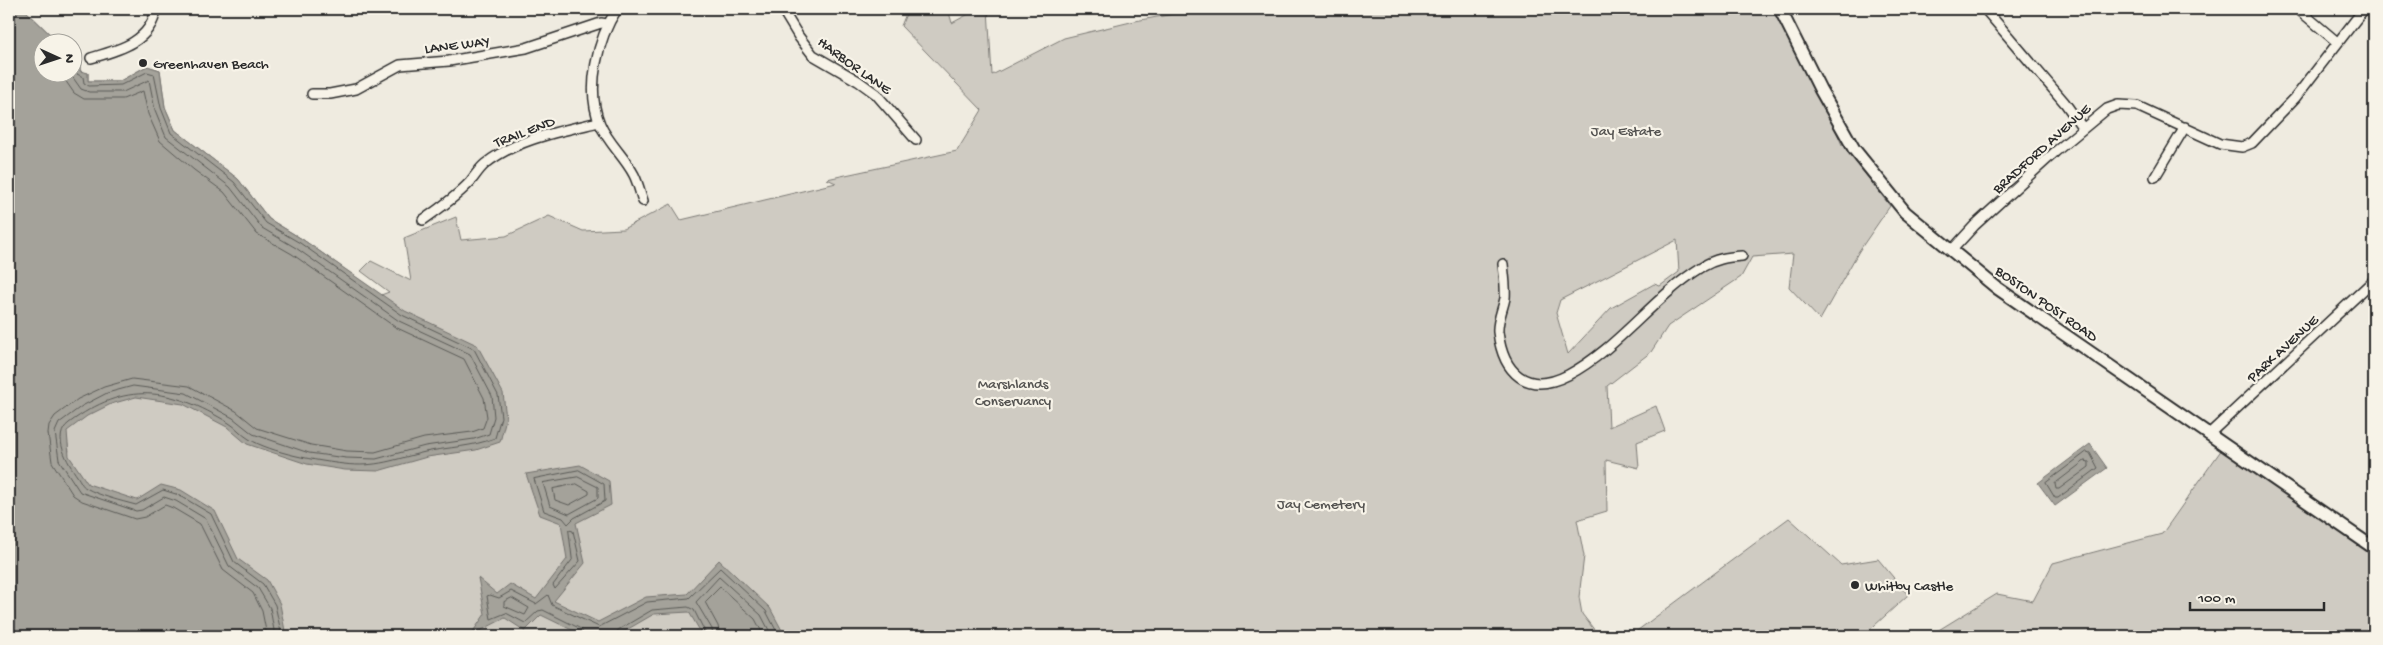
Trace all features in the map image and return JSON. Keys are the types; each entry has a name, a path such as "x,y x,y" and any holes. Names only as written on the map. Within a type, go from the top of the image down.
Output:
{"main road":[{"name":"BOSTON POST ROAD","path":"1780,9 1820,89 1854,149 1905,212 1997,288 2374,548"}],"street":[{"path":"90,58 116,51 137,41 147,32 155,20 156,9"},
{"path":"617,9 607,24 600,43 595,69 595,98 599,122 611,145 634,174 643,201"},
{"name":"HARBOR LANE","path":"782,9 798,37 813,55 858,81 876,94 916,140"},
{"path":"1985,9 2065,103 2082,128"},
{"path":"2298,9 2337,42"},
{"name":"BRADFORD AVENUE","path":"1951,251 1975,225 2082,128 2099,114 2118,105 2137,106 2220,144 2242,147 2252,143 2295,98 2364,9"},
{"name":"LANE WAY","path":"312,94 330,94 356,89 400,65 449,61 526,48 601,23 607,24"},
{"name":"TRAIL END","path":"422,220 450,201 470,182 483,165 503,151 558,132 599,122"},
{"path":"2154,177 2185,127"},
{"path":"1503,264 1505,297 1498,330 1508,367 1518,375 1534,383 1568,375 1588,361 1674,287 1721,258 1742,256"},
{"name":"PARK AVENUE","path":"2208,435 2374,280"}],"green space":[{"name":"Marshlands Conservancy","path":"9,9 24,9 48,32 32,32 32,56"},
{"name":"Marshlands Conservancy","path":"908,9 948,9 952,23 978,9 988,9 992,75 1064,38 1135,21 1201,9 1786,9 1842,145 1854,149 1848,152 1890,206 1859,251 1820,320 1789,287 1793,254 1752,257 1741,277 1668,326 1651,352 1607,386 1609,427 1656,406 1665,431 1637,442 1639,468 1606,460 1607,511 1577,520 1584,556 1579,597 1582,614 1599,636 183,636 64,460 69,451 67,439 9,294 71,137 44,82 82,82 82,72 88,73 88,81 120,81 147,66 160,70 165,107 175,130 238,179 269,219 302,239 381,295 389,292 361,271 371,261 411,281 404,238 456,217 461,240 506,236 549,216 583,231 623,229 671,204 681,220 836,183 827,179 957,151 982,110 901,26","holes":["1677,240 1679,272 1660,286 1654,284 1611,308 1568,354 1556,313 1560,300"]},
{"path":"2222,449 2374,553 2374,636 1929,636 1997,594 2033,601 2053,563 2162,534"},
{"path":"1789,518 1841,565 1878,559 1908,595 1863,636 1630,636"}],"water":[{"path":"9,9 24,9 48,32 32,32 32,82 82,82 82,72 88,73 88,81 120,81 147,66 160,70 165,107 175,130 238,179 269,219 302,239 405,311 477,345 503,393 506,418 500,442 476,450 427,457 378,471 345,470 307,464 247,444 227,427 183,404 136,397 111,404 87,416 67,431 69,456 88,484 137,500 161,485 181,490 215,511 238,559 267,580 280,604 285,631 292,636 9,636"},
{"path":"2090,444 2107,468 2055,506 2038,483"},
{"path":"580,465 609,481 611,505 576,523 585,563 554,601 598,622 646,597 687,594 719,560 770,608 785,636 703,636 689,612 654,614 616,636 580,636 578,633 541,615 525,631 505,618 470,636 485,614 478,578 497,594 510,584 536,599 567,559 561,523 540,515 526,474"}],"place":[{"name":"Greenhaven Beach","path":"143,63"},
{"name":"Whitby Castle","path":"1855,585"}],"park label":[{"name":"Jay Estate","path":"1626,130"},
{"name":"Jay Cemetery","path":"1321,503"}]}
